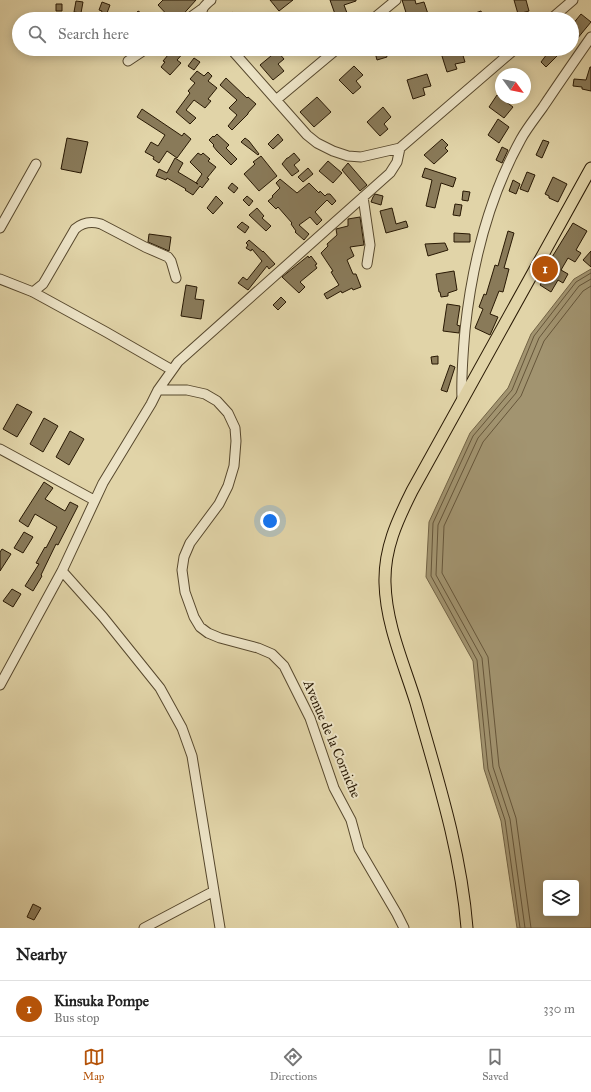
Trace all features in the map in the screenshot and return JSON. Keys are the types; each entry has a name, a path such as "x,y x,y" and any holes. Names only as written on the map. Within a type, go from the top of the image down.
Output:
{"main road":[{"path":"467,928 464,897 444,802 388,615 385,582 388,547 394,529 412,491 591,168"}],"street":[{"path":"198,12 211,0"},
{"path":"381,12 396,0"},
{"path":"559,12 573,0"},
{"path":"579,55 591,37"},
{"path":"128,62 136,56"},
{"path":"237,56 307,135 317,143 333,151 348,156 361,157 400,148 507,56"},
{"path":"276,100 329,56"},
{"path":"462,399 462,363 473,276 484,232 495,197 509,163 522,138 578,56"},
{"path":"0,685 62,571 94,500 158,390 172,370 178,362 390,173 397,162 400,148"},
{"path":"0,228 36,164"},
{"path":"363,197 370,245 367,264"},
{"path":"33,292 46,279 75,229 86,222 101,224 145,247 165,255 171,261 176,278"},
{"path":"0,279 33,292 172,370"},
{"name":"Avenue de la Corniche","path":"158,390 187,390 205,394 217,401 228,413 235,428 236,441 234,466 228,486 218,504 190,543 184,557 182,570 185,592 194,616 200,626 208,633 220,638 258,648 272,654 284,666 310,718 334,788 351,820 358,849 398,914 404,928"},
{"path":"0,449 94,500"},
{"path":"62,571 103,617 160,688 182,728 192,756 220,928"},
{"path":"144,928 214,891"}],"water":[{"path":"591,269 591,928 517,928 501,821 484,769 473,661 426,577 429,522 470,433 508,388 531,334 574,279"}],"building":[{"path":"163,0 196,0 185,12 164,12 158,5"},
{"path":"270,0 293,0 279,11"},
{"path":"330,0 356,0 344,5 347,12 334,12"},
{"path":"402,0 415,0 416,4 424,2 427,12 406,12"},
{"path":"514,0 526,0 529,11 517,12"},
{"path":"76,1 83,2 81,12 74,12"},
{"path":"102,2 110,5 107,12 102,12 99,10"},
{"path":"56,4 62,4 62,11 56,11"},
{"path":"581,14 591,22 579,37 579,16"},
{"path":"167,56 181,56 177,60 181,63 170,75 161,67 165,62 163,61"},
{"path":"271,56 281,56 284,59 278,64 284,71 273,80 260,65"},
{"path":"376,56 387,56 387,57 377,60"},
{"path":"442,56 463,56 465,62 455,64 457,69 447,72"},
{"path":"546,56 557,56 546,67 541,62"},
{"path":"194,58 200,62 194,70 188,66"},
{"path":"354,66 363,75 356,81 361,87 353,94 339,80"},
{"path":"590,67 591,91 582,89 582,87 573,86 574,79 586,80"},
{"path":"197,71 204,76 208,72 212,76 208,81 217,88 208,99 211,101 205,108 194,100 186,110 196,118 190,124 176,112 190,93 188,91 195,83 190,79"},
{"path":"427,74 431,86 423,88 425,95 413,99 407,80"},
{"path":"226,78 247,98 248,97 256,104 232,130 228,126 237,115 229,108 237,100 220,85"},
{"path":"317,97 331,112 314,127 300,112"},
{"path":"495,98 495,104 509,104 513,107 504,118 489,107"},
{"path":"383,107 391,117 384,124 388,129 380,136 367,122"},
{"path":"142,109 182,136 184,133 191,139 177,158 167,151 159,163 153,159 154,157 145,152 151,142 158,146 165,135 137,117"},
{"path":"498,119 509,127 499,143 488,135"},
{"path":"217,134 229,145 226,148 237,159 231,165 217,151 209,140"},
{"path":"278,134 283,140 273,149 268,144"},
{"path":"67,138 88,142 81,173 61,169"},
{"path":"245,138 259,154 258,155 241,142"},
{"path":"442,139 448,145 445,148 448,151 434,164 424,155"},
{"path":"543,140 549,142 542,158 536,155"},
{"path":"502,147 508,150 502,163 496,160"},
{"path":"198,153 201,155 203,153 210,159 208,161 216,167 207,178 209,179 202,188 200,186 193,195 167,178 166,180 156,176 159,169 167,173 175,158 183,163 178,172 196,183 202,174 190,162"},
{"path":"294,153 300,160 294,165 299,171 292,176 282,164"},
{"path":"261,156 277,176 259,191 244,174 255,164 253,162"},
{"path":"328,161 342,173 333,183 319,171"},
{"path":"348,163 367,185 360,191 342,170"},
{"path":"308,168 313,174 303,182 298,177"},
{"path":"425,168 456,178 453,187 441,183 435,208 426,206 432,180 422,177"},
{"path":"527,172 535,175 528,192 520,189"},
{"path":"553,177 567,184 558,202 549,198 549,196 545,194"},
{"path":"280,179 297,193 309,183 319,193 320,191 325,196 330,194 336,201 332,205 327,200 315,212 322,220 317,225 310,217 299,225 309,234 304,240 295,232 296,231 291,224 292,223 278,207 276,209 268,201 280,188 276,183"},
{"path":"513,180 520,184 516,194 509,191"},
{"path":"232,183 238,188 234,193 228,188"},
{"path":"463,191 470,192 468,201 462,200"},
{"path":"375,194 383,196 381,205 371,202"},
{"path":"216,196 223,203 213,214 207,208"},
{"path":"247,196 253,201 249,206 243,200"},
{"path":"455,204 462,205 460,216 453,215"},
{"path":"257,208 264,216 262,218 271,226 266,231 249,215"},
{"path":"392,208 396,224 406,221 408,227 386,233 380,211"},
{"path":"360,217 364,245 350,247 354,256 347,260 353,274 356,274 361,287 353,290 352,288 342,293 341,291 327,299 324,294 339,285 331,272 333,271 321,253 328,246 327,244 337,235 336,229 348,226 348,219"},
{"path":"242,222 249,227 245,233 237,227"},
{"path":"573,223 587,231 576,250 581,253 575,262 568,258 561,270 568,274 563,283 558,280 551,292 540,285 554,265 549,262"},
{"path":"508,231 514,233 504,268 509,269 503,292 499,291 490,314 498,317 490,335 475,328 483,309 479,307 484,294 486,295 495,265 498,266"},
{"path":"454,233 470,234 470,242 454,242"},
{"path":"149,234 171,237 169,251 148,242"},
{"path":"249,240 263,251 275,264 269,269 267,266 248,290 238,283 243,277 247,280 262,261 252,249 251,251 246,248 248,245 246,243"},
{"path":"445,243 448,250 428,256 425,244"},
{"path":"591,251 591,267 583,260"},
{"path":"308,256 309,258 311,256 317,264 315,265 317,268 300,282 305,287 299,293 282,277"},
{"path":"454,271 457,290 448,293 448,296 441,297 436,274"},
{"path":"186,285 197,287 195,299 204,300 201,319 181,316"},
{"path":"281,297 286,302 278,310 273,305"},
{"path":"447,304 460,306 457,325 460,326 459,333 443,331"},
{"path":"438,356 438,364 432,364 431,357"},
{"path":"450,365 455,367 447,392 441,390"},
{"path":"17,404 32,412 17,437 3,429"},
{"path":"44,418 58,426 43,452 30,444"},
{"path":"70,431 84,439 69,465 56,457"},
{"path":"44,482 53,488 45,499 65,511 70,502 78,506 58,545 56,544 41,575 42,576 33,591 25,586 39,564 36,563 57,527 35,514 28,527 19,521"},
{"path":"24,532 33,537 23,553 14,548"},
{"path":"2,549 11,554 0,571 0,552"},
{"path":"12,589 21,594 13,607 3,601"},
{"path":"33,904 41,908 34,920 27,917"}],"place":[{"name":"Kinsuka Pompe","path":"545,269"}]}
